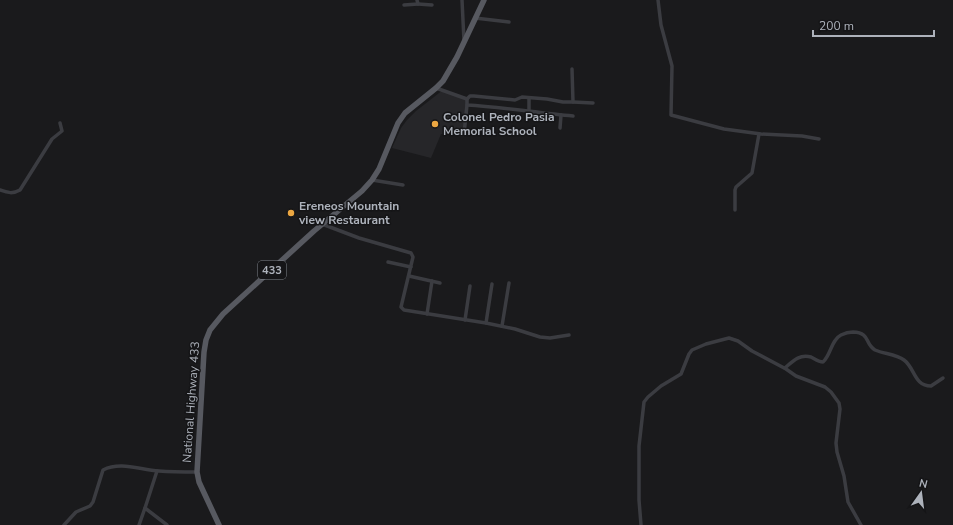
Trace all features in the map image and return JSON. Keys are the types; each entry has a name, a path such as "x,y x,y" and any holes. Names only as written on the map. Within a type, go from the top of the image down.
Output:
{"main road":[{"name":"National Highway 433","path":"219,525 199,482 197,472 204,352 206,340 210,330 223,314 322,224 362,191 372,180 379,169 398,123 405,113 436,88 451,69 484,0"}],"street":[{"path":"462,0 464,42"},
{"path":"658,0 661,25 672,66 671,115 724,129 759,134 786,134 819,139"},
{"path":"404,5 418,2 432,5"},
{"path":"475,18 509,22"},
{"path":"572,68 573,102"},
{"path":"436,88 467,99"},
{"path":"467,99 470,96 515,100 522,97 563,102 593,103"},
{"path":"529,98 529,112"},
{"path":"464,134 467,99"},
{"path":"467,105 492,106 529,112 573,116"},
{"path":"560,128 561,115"},
{"path":"0,190 8,193 15,193 20,190 52,139 62,131 60,123"},
{"path":"735,210 735,190 739,184 752,173 759,134"},
{"path":"372,180 403,186"},
{"path":"322,224 359,238 405,250 411,253 413,257 402,309 502,326 540,337 550,338 569,335"},
{"path":"388,262 411,267"},
{"path":"409,276 440,283"},
{"path":"427,314 432,281"},
{"path":"502,326 509,283"},
{"path":"486,323 492,284"},
{"path":"464,320 470,286"},
{"path":"785,368 794,359 801,357 812,358 823,362 837,338 842,334 849,332 864,334 874,349 904,360 910,366 918,381 926,386 931,386 942,378"},
{"path":"641,525 639,446 643,408 648,397 661,386 681,374 692,350 706,344 729,338 738,341 752,351 805,380 825,387 831,392 839,403 840,409 836,443 844,476 848,502 861,525"},
{"path":"64,525 76,512 90,506 93,502 103,470 110,466 120,465 157,471 197,472"},
{"path":"139,525 157,471"},
{"path":"145,508 167,525"}],"shaded area":[{"name":"Colonel Pedro Pasia Memorial School","path":"443,90 467,100 464,137 441,134 431,158 392,148 401,128 407,120"}],"place":[{"name":"Colonel Pedro Pasia Memorial School","path":"435,124"},
{"name":"Ereneos Mountain view Restaurant","path":"291,213"}]}
